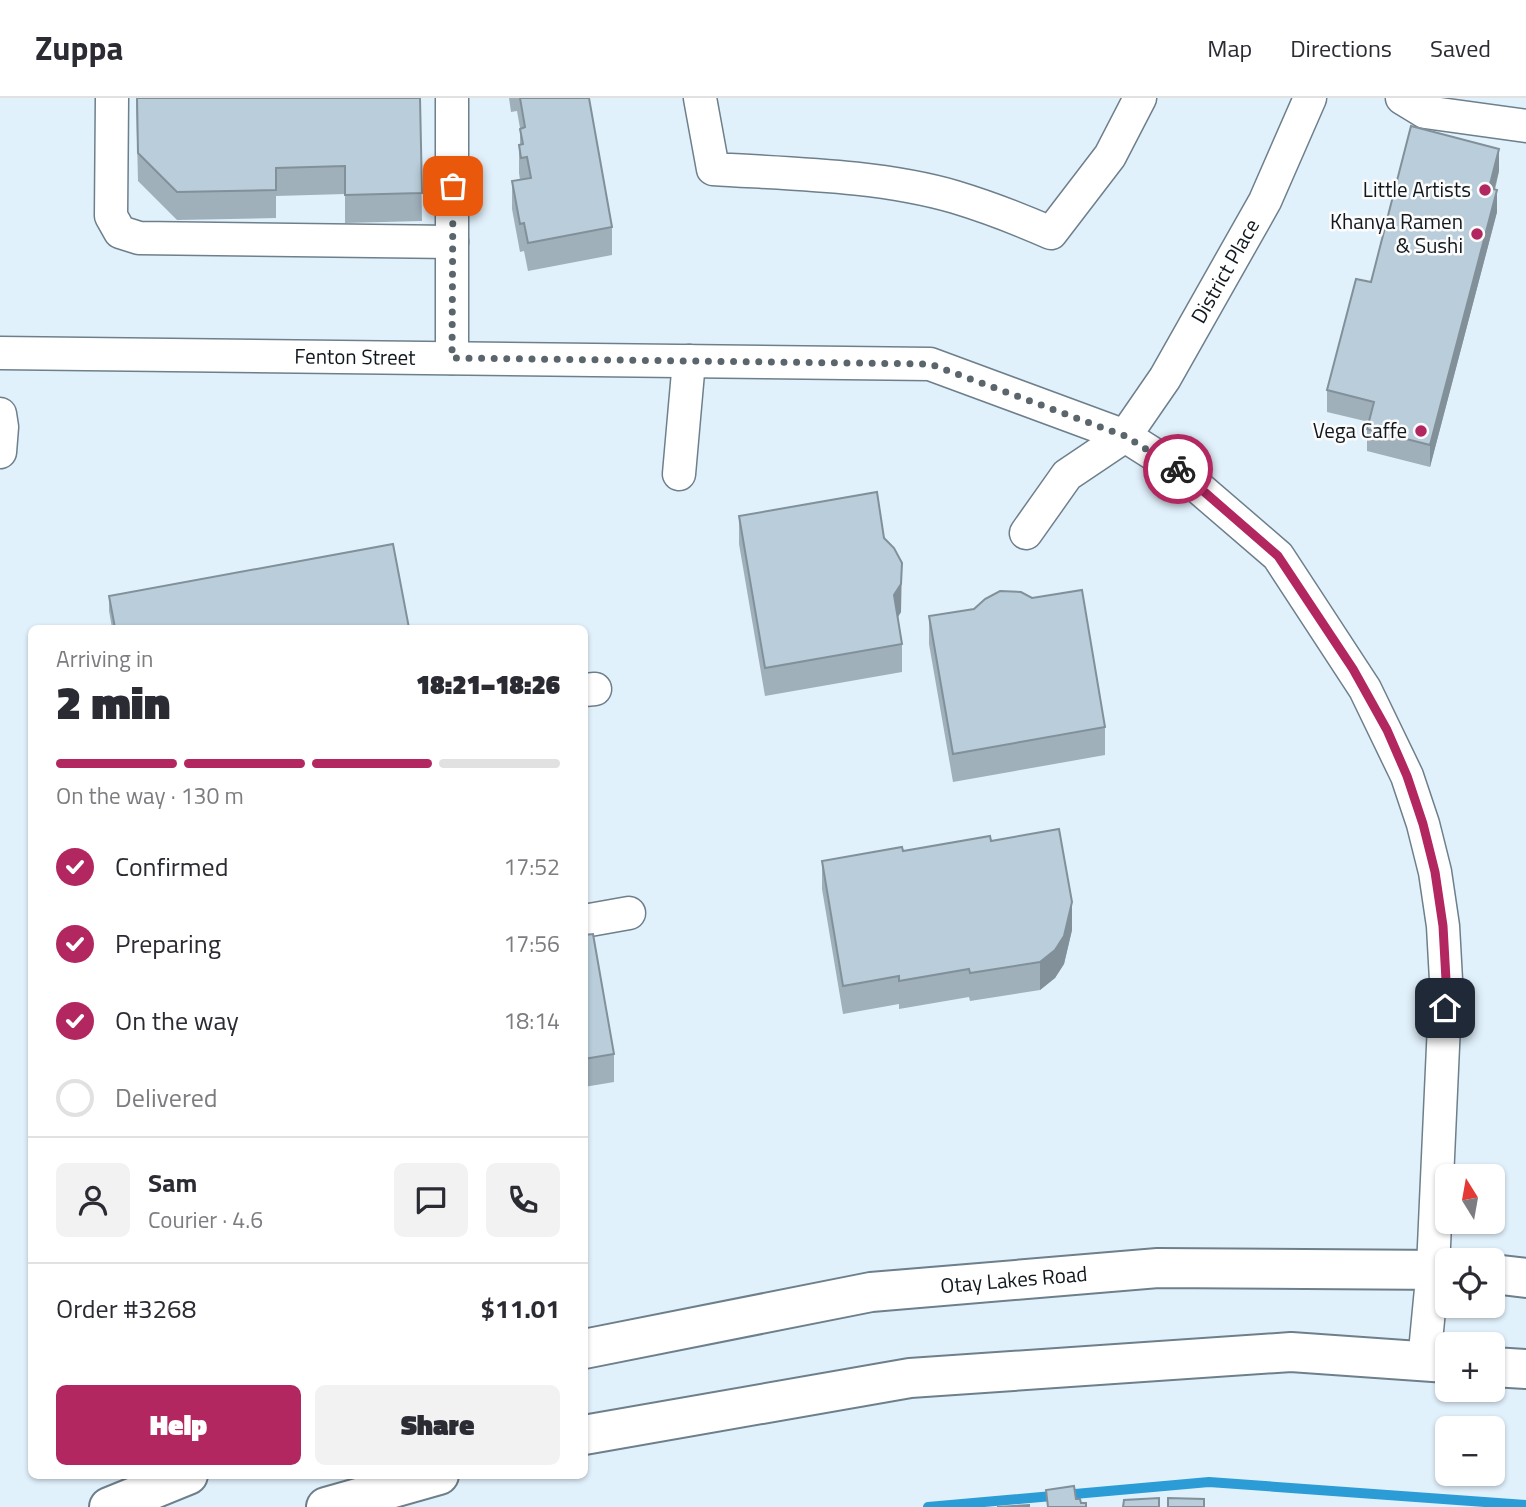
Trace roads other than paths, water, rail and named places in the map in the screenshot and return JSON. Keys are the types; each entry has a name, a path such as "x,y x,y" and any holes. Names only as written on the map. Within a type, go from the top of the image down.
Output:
{"main road":[{"name":"Otay Lakes Road","path":"588,1348 872,1292 1158,1268 1435,1269"},
{"path":"1505,1275 1526,1278"},
{"path":"588,1434 910,1378 1292,1352 1435,1362"},
{"path":"1505,1368 1526,1369"},
{"path":"109,1507 178,1479"},
{"path":"326,1507 425,1479"}],"street":[{"path":"112,98 111,216 120,232 139,238 452,242"},
{"path":"452,98 452,358"},
{"path":"700,98 713,169 816,176 901,186 953,197 1010,215 1051,233 1110,156 1140,98"},
{"name":"District Place","path":"1125,436 1165,379 1265,201 1310,98"},
{"path":"1402,98 1425,112 1526,126"},
{"name":"Fenton Street","path":"0,353 930,364 1125,436 1177,469 1278,556 1365,689 1407,776 1435,872 1443,926 1446,980 1440,1248"},
{"path":"679,474 689,361"},
{"path":"0,414 0,452"},
{"path":"1026,533 1066,475 1125,436"},
{"path":"588,920 629,913"}],"waterway":[{"path":"928,1507 1209,1482 1526,1505"}],"place":[{"name":"Little Artists","path":"1485,190"},
{"name":"Khanya Ramen & Sushi","path":"1477,234"},
{"name":"Vega Caffe","path":"1421,431"}]}
